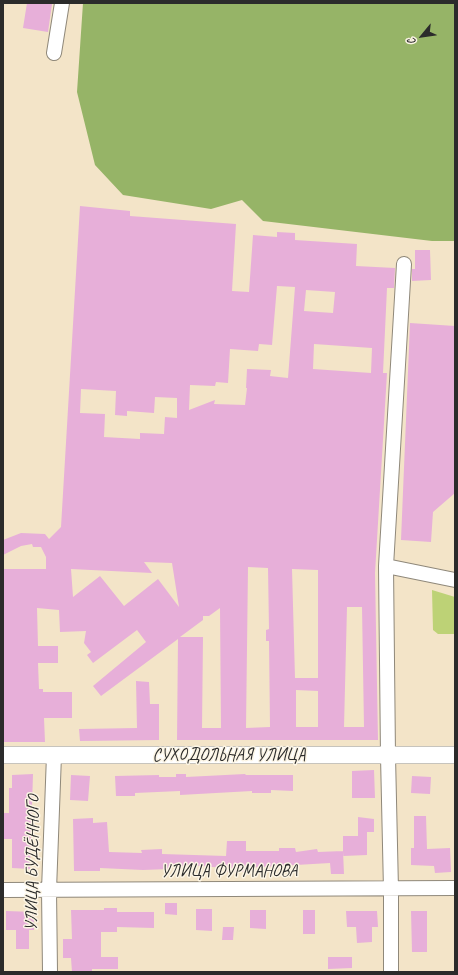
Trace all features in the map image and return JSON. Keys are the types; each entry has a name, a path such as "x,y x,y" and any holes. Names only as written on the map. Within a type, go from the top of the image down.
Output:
{"street":[{"path":"54,53 62,3"},
{"path":"390,972 391,890 386,566 404,264"},
{"path":"386,566 455,580"},
{"name":"СУХОДОЛЬНАЯ УЛИЦА","path":"3,755 455,755"},
{"name":"УЛИЦА БУДЁННОГО","path":"50,972 49,890 54,755"},
{"name":"УЛИЦА ФУРМАНОВА","path":"3,890 391,890 455,888"}],"green space":[{"path":"83,3 455,3 455,241 432,241 263,221 242,200 211,209 123,195 95,165 77,92"},
{"path":"432,590 455,597 455,634 438,634 433,630"}],"building":[{"path":"27,3 52,4 48,32 23,28"},
{"path":"80,206 130,211 130,216 236,224 232,291 249,292 253,235 277,237 277,232 295,233 295,240 357,244 356,266 395,268 394,288 387,288 383,373 387,373 375,573 378,740 177,740 178,639 101,696 93,686 146,642 137,630 93,663 87,655 91,652 84,643 86,631 60,632 59,610 37,608 38,646 58,646 58,663 38,663 39,689 43,689 43,692 72,692 72,718 44,718 45,742 3,742 3,569 46,569 46,557 41,547 33,547 32,544 21,546 3,555 3,540 21,533 45,534 49,539 61,527","holes":["277,286 295,287 288,378 270,376 271,370 247,369 245,405 214,404 215,400 189,410 190,385 215,386 216,382 228,383 230,349 258,351 259,344 272,345","306,290 335,292 333,313 304,311","314,344 372,348 371,373 313,369","81,389 116,391 115,415 127,416 127,411 154,413 155,397 177,398 177,418 165,417 164,434 140,433 140,439 104,437 105,414 80,413","144,562 172,563 179,607 158,579 124,606 100,576 73,597 71,569 152,573","248,567 268,568 269,629 266,630 266,641 269,641 270,727 246,728","292,569 318,570 318,678 295,678","347,607 362,607 364,727 344,727","220,608 221,728 202,728 203,637 180,637 203,620 203,616 209,616","296,690 318,691 318,727 296,727"]},
{"path":"415,250 430,250 431,280 412,281 412,269 415,269"},
{"path":"410,323 455,326 455,493 433,512 431,542 401,540"},
{"path":"136,681 149,682 150,704 159,704 159,740 80,741 79,729 137,728"},
{"path":"374,770 375,798 352,798 352,771"},
{"path":"33,774 30,869 12,868 12,839 3,839 3,813 9,813 9,788 12,788 12,775"},
{"path":"176,774 186,774 186,777 245,774 293,775 293,791 271,790 271,793 252,793 252,791 180,795 180,791 135,793 135,796 116,796 115,776 159,775 159,777 176,777"},
{"path":"71,775 90,776 88,801 70,800"},
{"path":"412,776 431,777 430,794 411,793"},
{"path":"414,816 426,816 427,849 450,848 451,872 435,873 434,866 411,865 411,848 414,848"},
{"path":"358,817 374,819 374,832 367,832 367,855 343,856 343,836 358,836"},
{"path":"93,818 93,823 107,822 109,852 142,853 141,850 162,849 162,854 226,856 227,841 246,841 246,851 279,851 279,848 295,848 296,852 317,849 318,852 343,851 344,874 331,874 330,863 245,868 245,872 226,872 226,868 186,865 186,867 169,866 169,869 143,870 100,868 100,871 74,871 73,819"},
{"path":"165,903 177,903 177,915 165,914"},
{"path":"104,908 117,908 117,912 154,912 154,928 117,927 117,932 101,932 101,957 118,957 118,969 92,969 92,972 72,972 71,958 63,958 63,939 72,939 71,910 104,910"},
{"path":"196,909 212,909 212,931 196,930"},
{"path":"250,910 266,910 266,929 250,928"},
{"path":"303,910 315,910 315,934 303,934"},
{"path":"6,911 34,912 34,930 29,930 29,949 16,949 16,930 6,930"},
{"path":"346,911 377,911 378,927 372,927 372,942 357,943 356,927 347,927"},
{"path":"411,911 427,911 427,952 412,952"},
{"path":"223,927 234,927 233,940 222,940"},
{"path":"328,957 352,957 352,968 328,969"}]}
